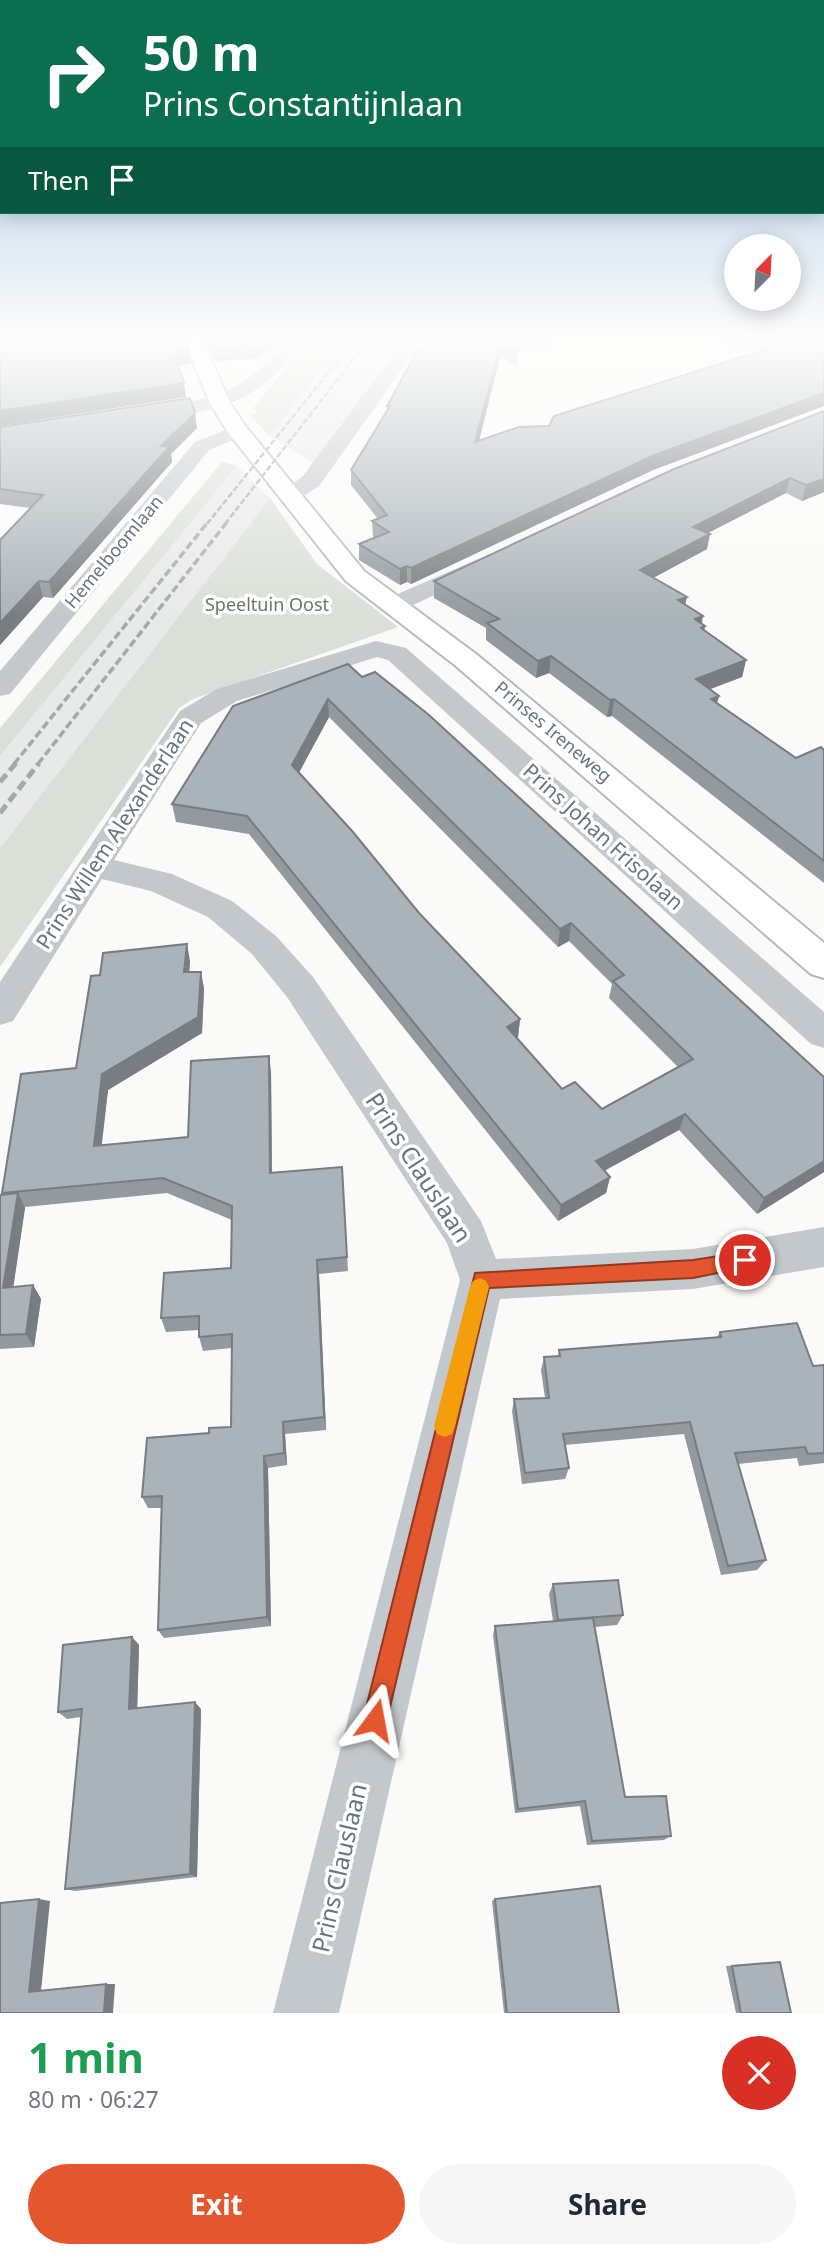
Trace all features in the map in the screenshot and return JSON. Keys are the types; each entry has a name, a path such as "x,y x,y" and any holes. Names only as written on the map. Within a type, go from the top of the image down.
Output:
{"main road":[{"name":"Prinses Ireneweg","path":"239,432 291,494 344,565 527,711 824,964"}],"street":[{"name":"Hemelboomlaan","path":"0,688 202,446 236,432"},
{"path":"291,494 311,481 347,432"},
{"path":"393,605 495,559"},
{"name":"Prins Willem Alexanderlaan","path":"0,1011 182,726 199,709 227,695 376,649"},
{"name":"Prins Johan Frisolaan","path":"376,649 397,654 824,1034"},
{"name":"Prins Clauslaan","path":"92,866 160,883 220,909 264,945 300,987 466,1235 482,1280 306,2013"},
{"path":"482,1280 693,1269 824,1247"}],"shaded area":[{"path":"272,432 336,432 313,463 269,436"},
{"path":"237,466 270,498 0,848 0,756"}],"green space":[{"path":"222,462 237,466 0,756 0,728"},
{"name":"Speeltuin Oost","path":"270,498 317,564 398,627 193,699 179,708 0,967 0,848"}],"building":[{"path":"0,432 175,432 161,446 169,447 49,582 39,581 0,623 0,540 43,495 0,489"},
{"path":"374,432 478,432 475,442 505,432 718,432 655,455 411,568 407,566 400,569 359,544 389,532 372,521 387,515 351,470"},
{"path":"770,432 824,432 824,479 806,485 790,478 693,527 710,534 640,570 687,597 678,600 703,616 695,619 705,626 701,628 746,660 696,679 719,696 711,699 796,758 821,747 824,750 824,861 614,699 610,700 551,656 538,661 487,623 499,619 434,581 674,469"},
{"path":"348,664 362,677 375,672 429,715 824,1077 824,1161 764,1198 685,1114 596,1161 610,1177 561,1205 247,816 172,804 233,706","holes":["328,699 560,929 571,923 624,975 613,981 693,1059 602,1109 575,1082 562,1089 507,1027 520,1019 419,913 353,832 292,765"]},
{"path":"187,944 184,972 201,972 198,1017 102,1074 94,1146 188,1137 191,1061 269,1056 270,1173 342,1167 347,1257 317,1260 324,1417 283,1422 284,1453 264,1456 267,1617 158,1630 162,1496 142,1497 147,1438 209,1433 209,1428 231,1427 232,1334 199,1337 199,1316 161,1318 164,1273 231,1268 232,1206 163,1178 2,1193 21,1074 76,1068 91,976 100,975 103,953"},
{"path":"18,1193 3,1288 33,1285 26,1334 0,1335 0,1195"},
{"path":"797,1323 813,1366 824,1365 824,1453 808,1454 805,1447 735,1453 766,1560 728,1566 690,1422 563,1434 569,1468 525,1473 514,1399 549,1398 544,1357 560,1356 559,1350 721,1337 720,1332"},
{"path":"618,1580 623,1615 558,1620 553,1584"},
{"path":"593,1618 625,1797 666,1796 671,1836 592,1841 585,1801 518,1809 495,1626"},
{"path":"132,1637 129,1709 195,1702 190,1874 65,1889 82,1709 58,1712 63,1645"},
{"path":"600,1886 619,2013 507,2013 495,1899"},
{"path":"39,1899 29,1992 106,1984 104,2013 0,2013 0,1903"},
{"path":"780,1962 791,2013 741,2013 732,1966"}],"railway":[{"path":"207,524 281,432"},
{"path":"225,524 297,432"},
{"path":"14,764 208,522"},
{"path":"38,764 227,522"},
{"path":"0,782 16,763"},
{"path":"0,813 39,763"}],"slow traffic":[{"path":"445,1426 480,1287"}],"route":[{"path":"375,1720 470,1320 482,1280 693,1269 745,1260"}]}
